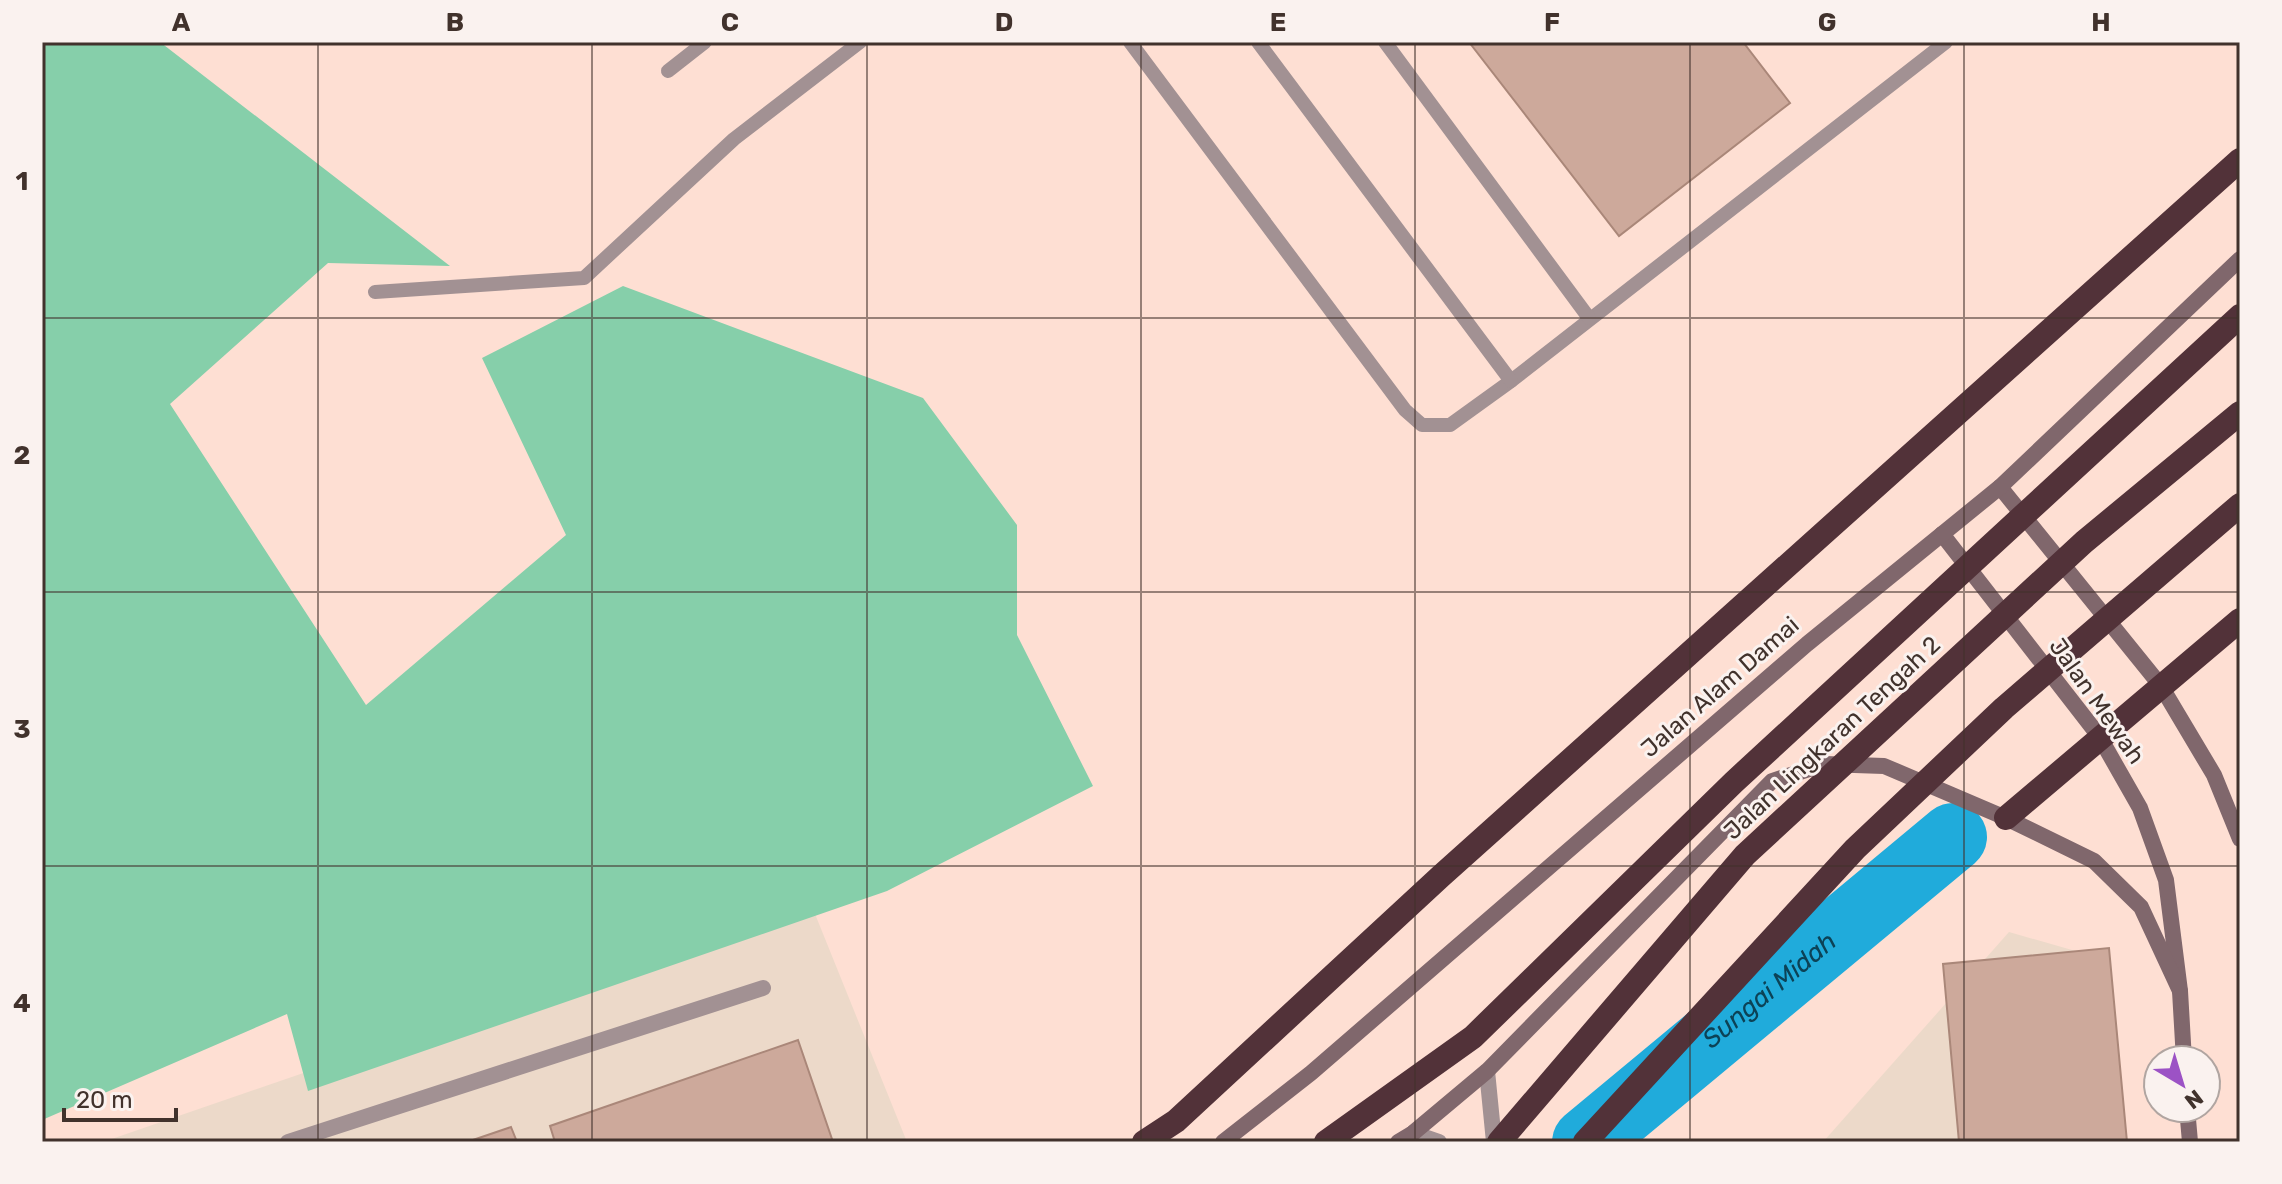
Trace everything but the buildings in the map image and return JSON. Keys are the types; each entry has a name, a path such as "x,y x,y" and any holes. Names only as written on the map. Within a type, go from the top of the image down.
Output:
{"highway":[{"path":"1144,1142 1176,1121 1441,876 2240,160"},
{"path":"1326,1142 1473,1037 1734,782 2240,316"},
{"name":"Jalan Lingkaran Tengah 2","path":"1496,1142 1745,855 2084,542 2240,413"},
{"path":"1585,1142 1855,849 2004,708 2240,505"},
{"path":"2006,818 2099,736 2240,620"}],"main road":[{"name":"Jalan Alam Damai","path":"1223,1142 1311,1073 1807,644 2000,487 2240,259"},
{"path":"2000,487 2161,686 2214,775 2240,839"},
{"name":"Jalan Mewah","path":"1942,534 2099,736 2140,808 2166,880 2180,991 2183,1044"},
{"path":"1405,1138 1487,1071 1772,781 1825,764 1884,766 2006,818 2094,861 2141,907 2180,991"}],"street":[{"path":"288,1142 763,988"},
{"path":"1487,1071 1496,1142"},
{"path":"1405,1138 1439,1142"}],"lane":[{"path":"668,71 705,42"},
{"path":"375,292 584,278 734,139 860,42"},
{"path":"1130,42 1405,410 1422,425 1450,425 1511,381 1946,42"},
{"path":"1258,42 1511,381"},
{"path":"1385,42 1589,318"}],"shaded area":[{"path":"809,899 907,1142 103,1142"},
{"path":"2009,932 2079,952 2104,1142 1823,1142"}],"green space":[{"path":"42,42 160,42 450,266 328,263 170,404 366,705 566,535 482,358 623,286 923,398 1017,525 1017,635 1093,786 887,891 308,1091 287,1014 42,1120 42,987 45,985 42,982"}],"waterway":[{"name":"Sungai Midah","path":"1586,1142 1953,837"}]}
